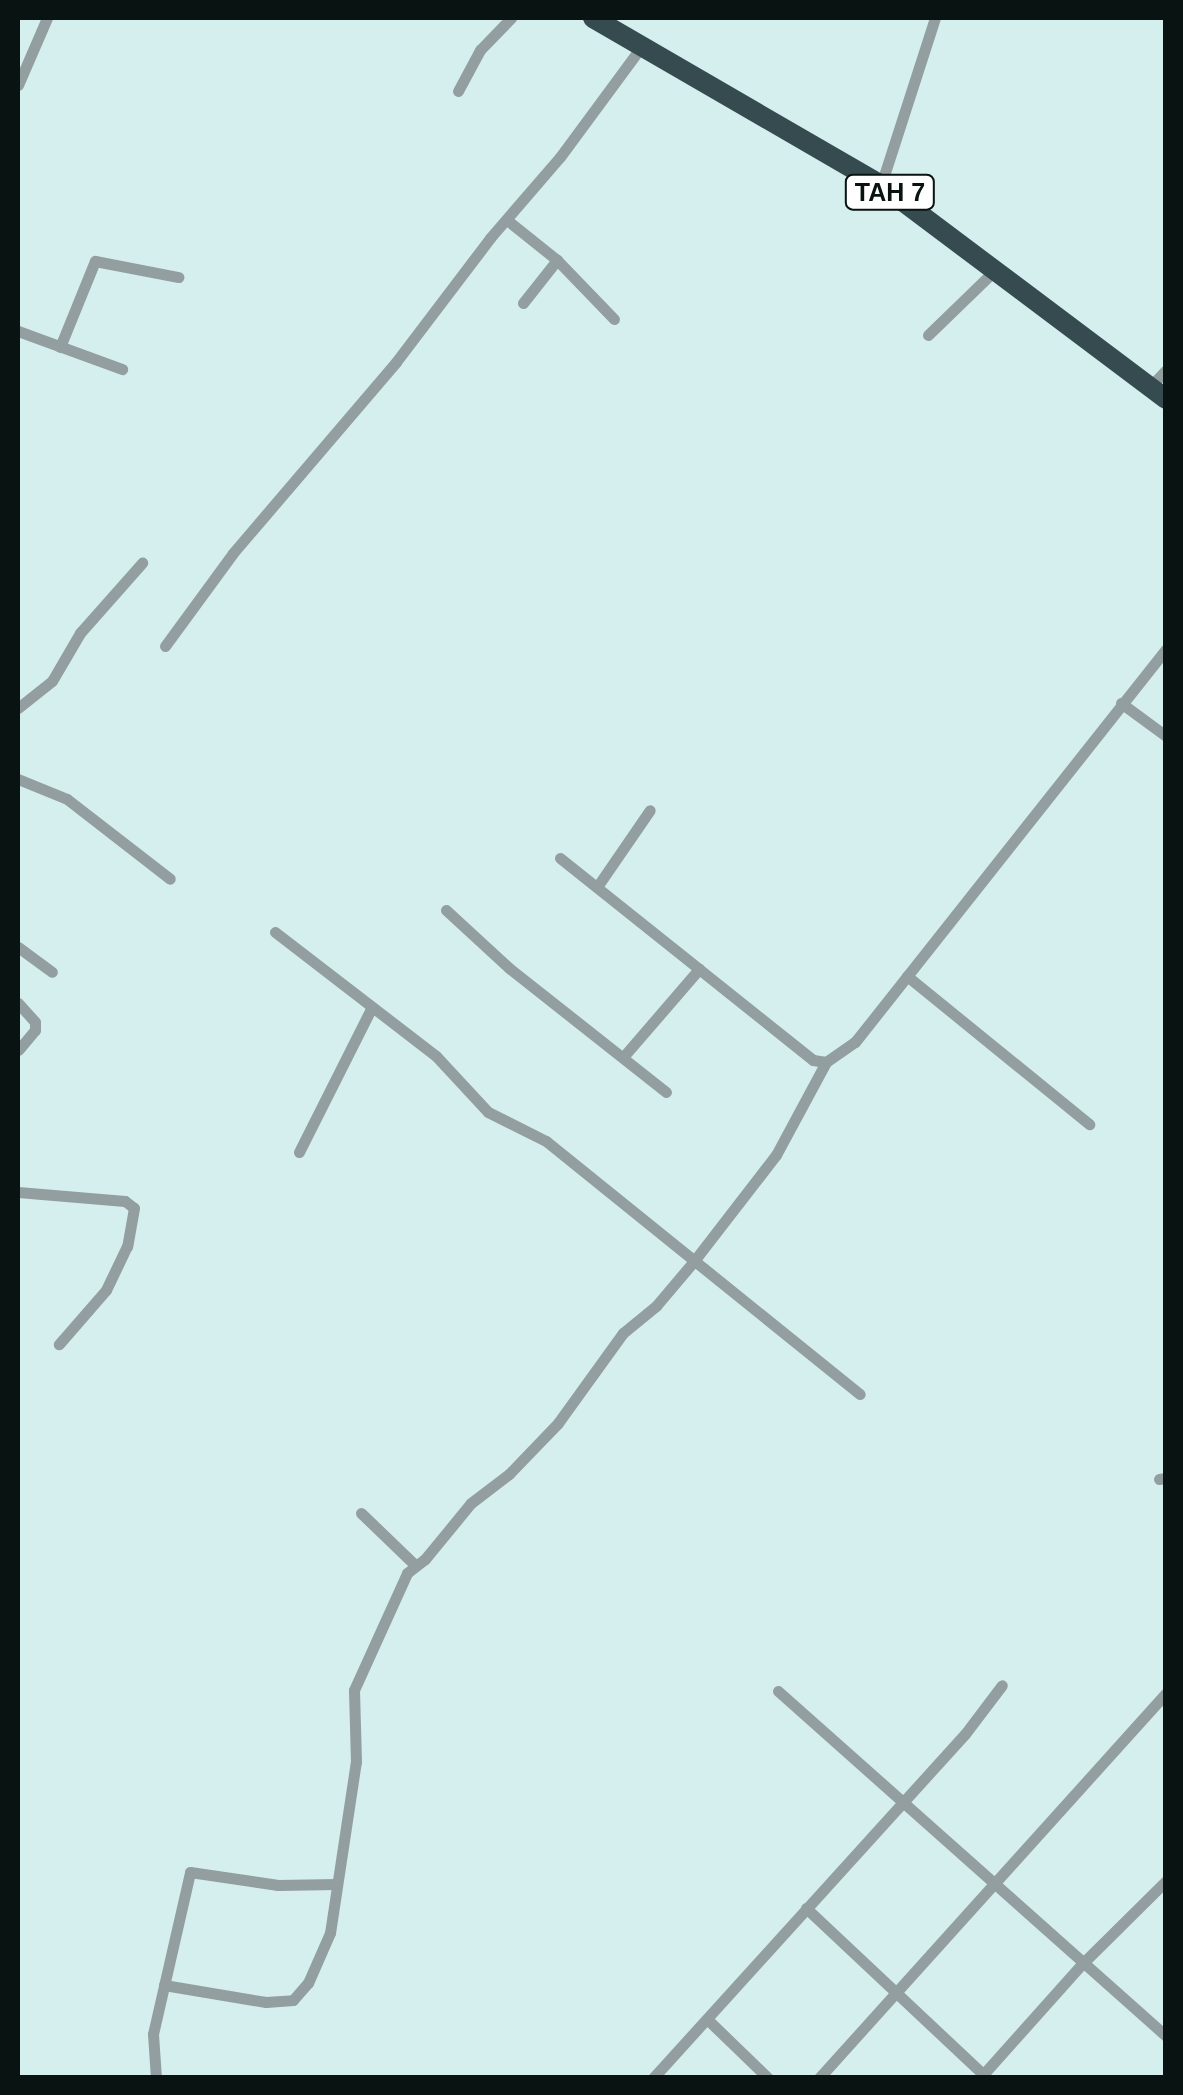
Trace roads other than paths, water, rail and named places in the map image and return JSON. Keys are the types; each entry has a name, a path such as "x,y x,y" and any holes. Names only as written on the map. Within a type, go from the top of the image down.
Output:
{"highway":[{"name":"TAH 7","path":"593,18 644,43 881,185 1158,393"}],"street":[{"path":"18,85 47,18"},
{"path":"458,91 480,50 511,18"},
{"path":"881,185 935,18"},
{"path":"165,646 232,553 396,362 644,43"},
{"path":"508,220 557,260 614,318"},
{"path":"523,303 557,260"},
{"path":"60,347 95,261 178,278"},
{"path":"928,335 995,270"},
{"path":"18,331 122,369"},
{"path":"1158,393 1166,370"},
{"path":"18,708 52,681 80,633 142,564"},
{"path":"164,1985 266,2002 293,2000 316,1972 330,1933 356,1762 354,1690 397,1590 472,1503 508,1474 558,1423 623,1333 656,1306 694,1261 776,1154 826,1062 856,1042 1166,649"},
{"path":"1121,703 1166,736"},
{"path":"18,779 67,799 170,880"},
{"path":"597,887 650,810"},
{"path":"560,858 813,1060 826,1062"},
{"path":"446,910 509,968 666,1092"},
{"path":"275,932 436,1056 488,1112 546,1141 860,1394"},
{"path":"18,947 52,972"},
{"path":"624,1056 699,969"},
{"path":"907,976 1090,1124"},
{"path":"18,1003 35,1022 34,1030 18,1050"},
{"path":"299,1152 372,1006"},
{"path":"18,1192 125,1200 134,1208 127,1246 106,1290 59,1344"},
{"path":"361,1513 416,1566"},
{"path":"653,2078 1002,1685"},
{"path":"778,1692 1166,2036"},
{"path":"819,2078 997,1885 1166,1693"},
{"path":"156,2078 153,2034 190,1872 278,1885 336,1884"},
{"path":"806,1908 984,2076 1083,1963 1166,1882"},
{"path":"708,2020 768,2078"}]}
